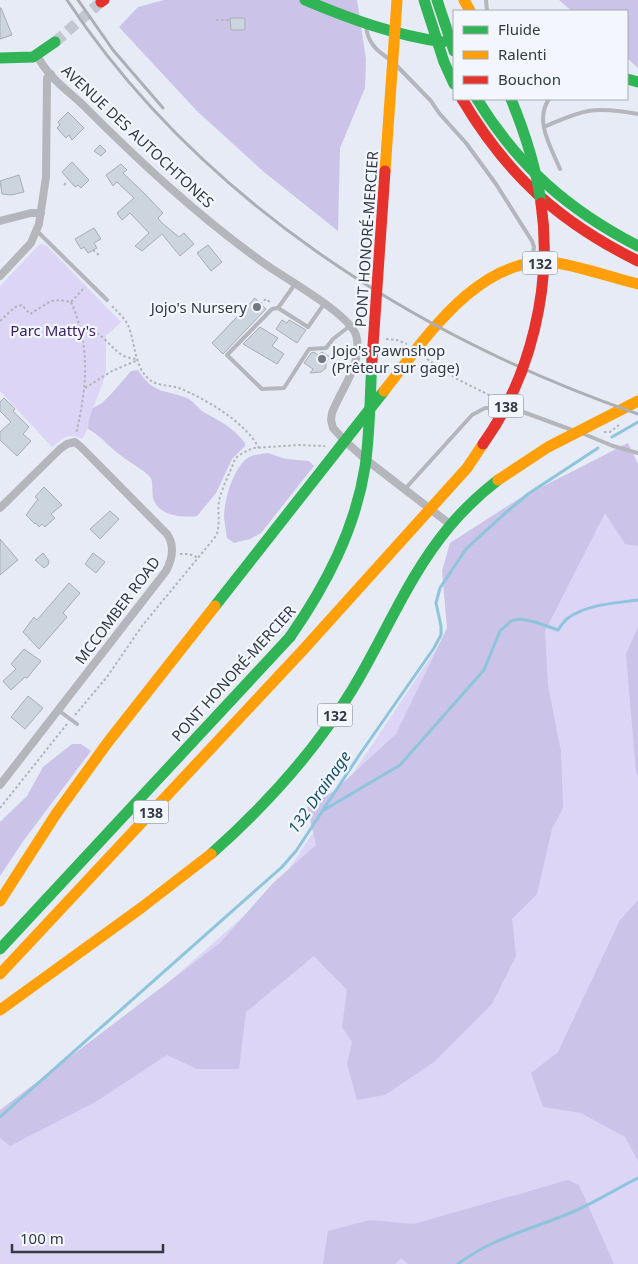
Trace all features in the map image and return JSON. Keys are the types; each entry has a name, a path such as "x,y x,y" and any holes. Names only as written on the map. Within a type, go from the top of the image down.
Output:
{"main road":[{"path":"305,0 366,25 413,38 453,42"},
{"name":"PONT HONORÉ-MERCIER","path":"0,949 290,637 316,600 336,563 358,504 365,466 397,0"},
{"path":"424,0 442,56 453,82"},
{"path":"437,0 453,48"},
{"path":"0,58 29,58 38,55 55,42"},
{"path":"463,100 473,119 492,145 517,175 542,199 583,231 638,260"},
{"path":"478,100 502,137 551,190 602,227 638,246"},
{"name":"138","path":"0,974 303,650 467,468 497,424 514,390 529,349 538,313 543,276 544,229 536,173 523,129 511,100"},
{"name":"132","path":"0,901 56,814 108,742 453,306 495,274 517,265 533,263 556,263 638,284"},
{"name":"132","path":"0,1010 193,869 228,839 274,794 343,704 369,661 414,575 427,555 467,507 511,470 577,431 638,402"}],"street":[{"name":"AVENUE DES AUTOCHTONES","path":"38,55 44,68 136,158 184,201 248,252 340,315 351,325"},
{"path":"0,276 27,248 37,231 46,177 47,78 51,74"},
{"path":"0,220 31,213 41,213"},
{"path":"351,325 356,337 356,358 331,417 333,428 345,441 451,525"},
{"path":"0,508 60,449 74,442"},
{"name":"MCCOMBER ROAD","path":"0,785 166,570 173,555 172,543 167,534 74,442"}],"lane":[{"path":"366,25 366,32 371,44 401,68 431,101 439,113 466,143 496,184 532,241 534,247 533,263"},
{"path":"548,101 543,110 544,126 560,169"},
{"path":"544,126 588,110 618,110 638,114"},
{"path":"37,231 107,300"},
{"path":"278,308 294,284"},
{"path":"324,304 308,327 278,308 272,309 226,355 262,388 284,388 310,349 326,348 333,339 351,325"},
{"path":"405,490 467,420 485,408 515,409 613,446 638,453"},
{"path":"58,710 78,724"}],"path":[{"path":"216,20 230,20"},
{"path":"64,185 67,182"},
{"path":"93,250 100,256"},
{"path":"71,302 89,282"},
{"path":"107,300 126,323 143,372 151,381 181,389 210,404 244,429 259,448"},
{"path":"6,323 1,320 14,307 22,305 30,314 51,301 71,302"},
{"path":"71,302 82,331 85,356 84,389 74,442"},
{"path":"82,331 92,330 98,333 124,356 138,360"},
{"path":"384,338 402,341 412,347"},
{"path":"84,389 112,371 138,360"},
{"path":"0,808 107,677 142,626 199,558 219,530 220,498 235,459 253,448 321,445 329,448"},
{"path":"178,554 189,554 199,558"}],"green space":[{"name":"Parc Matty's","path":"42,244 47,246 121,322 106,336 106,370 89,419 88,429 82,439 73,436 66,437 52,447 0,391 0,286"},
{"path":"638,464 638,1264 0,1264 0,1130 276,888 453,624"}],"shaded area":[{"path":"164,0 357,0 366,59 365,88 340,148 338,231 264,172 197,111 119,27 138,7"},
{"path":"559,0 638,0 638,68 628,59 628,10 571,10"},
{"path":"138,370 149,384 160,390 187,398 203,411 222,422 245,443 245,446 232,459 216,493 197,516 178,516 160,509 153,498 151,478 88,429 93,408 102,403 131,371"},
{"path":"628,443 638,464 638,546 625,544 605,513 545,631 548,685 561,752 563,808 552,829 537,894 512,919 516,956 492,1004 434,1062 385,1095 357,1100 347,1064 352,1042 342,1027 347,990 314,956 246,1012 239,1069 197,1069 167,1055 97,1101 10,1146 0,1138 0,1110 220,943 273,883 316,845 307,807 334,791 396,734 447,628 442,571 450,543 520,498"},
{"path":"268,453 286,459 309,461 314,466 261,533 250,539 234,543 227,538 224,518 230,485 243,462 251,456"},
{"path":"638,627 638,776 636,772 626,654"},
{"path":"72,744 81,744 91,751 24,840 0,876 0,822 27,796 43,767"},
{"path":"638,900 638,1161 625,1137 581,1113 543,1107 531,1073 558,1052 620,920"},
{"path":"568,1180 579,1185 614,1264 408,1264 401,1258 395,1264 323,1264 328,1231 370,1220 414,1224"}],"building":[{"path":"0,8 12,35 0,39"},
{"path":"230,18 245,18 245,30 231,30"},
{"path":"68,112 84,128 72,140 69,135 66,138 57,128 60,125 58,122"},
{"path":"100,145 106,151 101,156 94,151"},
{"path":"72,162 89,180 81,188 78,185 75,187 62,172"},
{"path":"121,164 127,170 123,173 163,213 158,218 162,223 179,237 184,233 194,244 180,256 162,234 142,251 135,246 149,233 130,213 122,220 117,213 134,198 117,182 113,186 106,175"},
{"path":"19,175 24,192 11,195 2,194 0,181"},
{"path":"94,228 101,239 94,243 97,248 88,253 84,247 81,249 75,239"},
{"path":"208,245 222,262 211,271 197,253"},
{"path":"255,298 266,309 223,354 212,343"},
{"path":"282,320 287,323 289,320 306,330 297,343 276,329"},
{"path":"260,327 278,338 272,346 284,354 277,364 243,344"},
{"path":"314,352 318,355 322,352 330,357 326,363 326,368 321,372 310,373 313,369 304,363 311,353"},
{"path":"4,398 15,409 13,411 29,427 23,434 31,441 17,456 0,440 0,432 11,422 0,411 0,402"},
{"path":"44,487 62,505 51,514 55,518 45,527 42,524 39,527 26,515 38,499 35,497"},
{"path":"110,511 119,519 100,539 90,529"},
{"path":"0,539 18,560 0,575"},
{"path":"43,553 49,561 48,565 44,568 35,560"},
{"path":"93,553 105,562 96,573 85,564"},
{"path":"69,583 80,593 63,613 67,617 39,649 23,632 34,617 37,620"},
{"path":"24,649 41,661 27,678 25,677 11,690 3,681 16,669 11,664"},
{"path":"28,696 43,708 25,729 11,717"}],"waterway":[{"name":"132 Drainage","path":"612,437 638,422"},
{"name":"132 Drainage","path":"0,1117 282,867 296,851 360,754 434,648 441,635 436,603 440,588 466,549 528,494 598,448"},
{"path":"324,810 400,765 484,670 500,631 511,621 520,619 558,630 568,618 576,613 602,605 638,600"},
{"path":"458,1264 470,1255 497,1241 579,1209 638,1178"}],"tunnel":[{"path":"55,42 101,2"}],"railway":[{"path":"67,0 120,72 181,138 247,198 318,253 394,302 473,345 555,382 638,414"},
{"path":"78,0 113,50 163,108"}],"traffic: fast":[{"path":"305,0 372,26 443,42"},
{"path":"424,0 444,62 453,82"},
{"path":"437,0 453,48"},
{"path":"0,58 33,57 55,42"},
{"path":"628,79 638,82"},
{"path":"478,100 510,145 547,184 589,217 638,246"},
{"path":"511,100 529,150 541,203"},
{"path":"290,637 327,577 354,513 367,454 372,360"},
{"path":"215,606 384,391"},
{"path":"211,854 288,778 322,735 364,670 409,586 434,546 466,508 498,480"},
{"path":"0,949 290,637"}],"traffic: slow":[{"path":"385,171 397,0"},
{"path":"464,0 469,10"},
{"path":"384,391 457,303 480,285 504,271 529,263 557,263 638,284"},
{"path":"498,480 548,447 638,401"},
{"path":"303,650 467,468 483,444"},
{"path":"0,901 56,814 108,742 215,606"},
{"path":"0,974 303,650"},
{"path":"0,1010 141,908 211,854"}],"traffic: jam":[{"path":"463,100 497,151 537,194 559,213 584,230 638,261"},
{"path":"372,360 385,171"},
{"path":"483,444 500,418 514,390 526,360 534,329 541,298 544,266 544,234 541,203"}],"place":[{"name":"Jojo's Nursery","path":"257,307"},
{"name":"Jojo's Pawnshop (Prêteur sur gage)","path":"322,359"}]}
